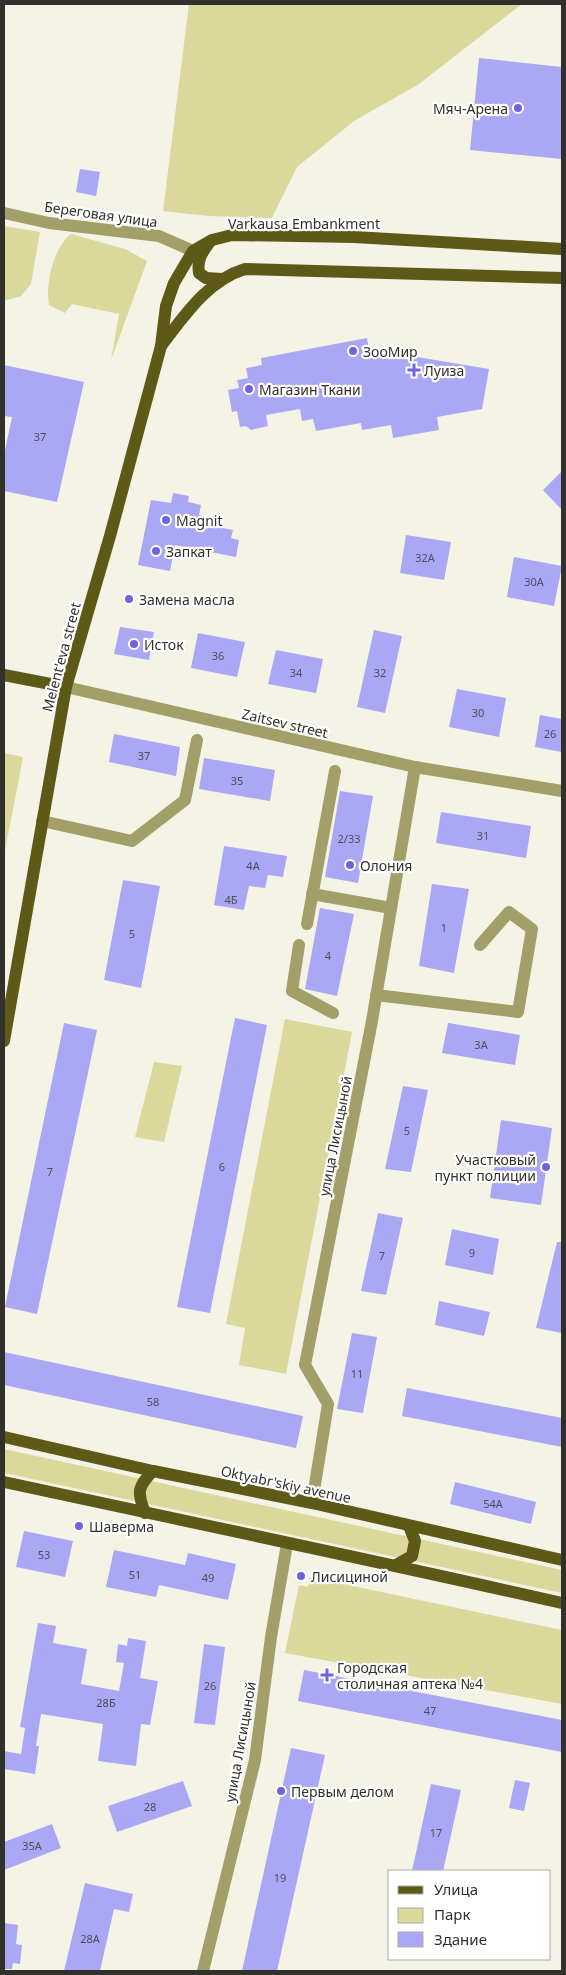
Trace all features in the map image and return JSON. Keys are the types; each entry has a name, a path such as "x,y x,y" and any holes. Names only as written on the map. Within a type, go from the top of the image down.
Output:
{"main road":[{"name":"Varkausa Embankment","path":"161,346 169,299 174,284 193,251 212,240 232,235 354,237 562,249"},
{"path":"212,240 200,256 198,264 199,273 206,278 222,279"},
{"path":"161,346 200,297 222,279 232,273 245,269 562,278"},
{"name":"Melent'eva street","path":"4,1041 66,687 110,536 161,346"},
{"name":"Zaitsev street","path":"4,675 66,687"},
{"name":"Oktyabr'skiy avenue","path":"4,1437 153,1471 312,1503 562,1560"},
{"path":"145,1512 138,1495 142,1483 153,1471"},
{"path":"4,1482 287,1544 396,1565 562,1603"},
{"path":"396,1565 412,1556 415,1541 409,1526"}],"street":[{"name":"Береговая улица","path":"4,213 49,224 159,236 193,251"},
{"name":"Zaitsev street","path":"66,687 415,767 562,791"},
{"path":"42,821 132,841 185,800 197,740"},
{"name":"улица Лисицыной","path":"312,1503 328,1404 305,1365 376,995 415,767"},
{"path":"307,924 335,771"},
{"path":"312,894 391,908"},
{"path":"376,995 518,1012 532,930 509,912 480,945"},
{"path":"299,945 292,991 333,1013"},
{"name":"улица Лисицыной","path":"203,1971 255,1760 287,1544"}],"green space":[{"path":"189,4 522,4 419,84 354,121 297,167 272,218 208,216 163,211"},
{"path":"4,226 40,232 31,284 21,296 4,301"},
{"path":"71,234 125,249 147,261 111,360 119,314 72,304 65,313 49,305 48,287 52,266 60,247"},
{"path":"4,753 23,757 4,856"},
{"path":"285,1019 352,1032 286,1374 239,1365 245,1328 226,1324"},
{"path":"154,1062 182,1066 164,1142 135,1137"},
{"path":"4,1449 562,1570 562,1593 4,1473"},
{"path":"310,1577 562,1630 562,1704 285,1653 299,1585 308,1587"}],"building":[{"name":"Мяч-Арена","path":"479,58 562,67 562,159 470,150"},
{"path":"80,169 100,172 96,196 76,192"},
{"path":"367,338 369,349 489,369 482,409 437,417 439,430 393,438 391,425 362,430 361,423 316,431 313,419 302,421 300,409 266,415 268,426 251,430 246,426 240,427 237,411 232,412 228,390 239,388 237,380 248,378 246,368 262,365 261,358"},
{"path":"4,365 84,382 57,502 4,491 4,455 12,417 4,416"},
{"path":"562,471 562,510 543,490"},
{"path":"173,493 189,496 188,502 201,505 199,515 214,518 212,526 233,530 231,538 239,540 236,557 175,545 170,571 138,565 151,500 171,503"},
{"path":"406,535 451,542 444,580 400,573"},
{"path":"514,557 562,566 554,606 507,597"},
{"path":"120,627 154,632 149,660 114,654"},
{"path":"374,630 402,636 385,713 357,707"},
{"path":"198,633 245,642 237,677 191,668"},
{"path":"276,650 323,659 316,693 268,684"},
{"path":"457,689 506,698 499,737 449,727"},
{"path":"540,715 562,719 562,752 535,747"},
{"path":"114,734 180,747 176,776 109,762"},
{"path":"204,758 275,770 270,801 199,789"},
{"path":"340,791 373,796 358,883 325,877"},
{"path":"441,812 531,826 526,858 436,843"},
{"path":"224,846 287,856 283,877 268,875 265,888 249,886 244,910 214,905"},
{"path":"123,880 160,886 141,988 104,980"},
{"path":"432,884 469,889 454,973 419,966"},
{"path":"320,908 354,914 337,996 305,989"},
{"path":"235,1018 267,1025 210,1313 177,1307"},
{"path":"64,1023 97,1030 37,1314 5,1307"},
{"path":"448,1023 520,1035 515,1065 442,1053"},
{"path":"403,1086 428,1090 411,1172 385,1169"},
{"path":"501,1120 552,1128 541,1205 490,1198"},
{"path":"378,1213 403,1218 386,1295 361,1291"},
{"path":"452,1229 499,1239 493,1275 445,1265"},
{"path":"557,1242 562,1242 562,1333 536,1328"},
{"path":"439,1301 490,1312 484,1336 435,1325"},
{"path":"352,1333 377,1337 363,1413 337,1409"},
{"path":"4,1352 303,1416 296,1448 4,1385"},
{"path":"407,1388 562,1418 562,1447 402,1416"},
{"path":"455,1482 536,1502 531,1524 450,1504"},
{"path":"24,1531 73,1541 65,1577 16,1567"},
{"path":"114,1550 185,1565 188,1553 236,1564 228,1600 159,1585 156,1597 106,1587"},
{"path":"38,1623 56,1626 53,1643 87,1649 81,1684 119,1691 124,1663 116,1662 118,1644 127,1646 128,1638 146,1641 140,1678 158,1681 150,1725 141,1724 136,1766 98,1761 103,1724 41,1714 36,1746 39,1746 35,1774 4,1769 4,1751 21,1754 25,1728 20,1727"},
{"path":"204,1644 225,1647 215,1725 194,1723"},
{"path":"304,1670 562,1720 562,1752 298,1701"},
{"path":"291,1748 325,1755 277,1971 242,1971"},
{"path":"515,1780 530,1783 524,1811 509,1808"},
{"path":"183,1781 192,1806 117,1832 108,1806"},
{"path":"431,1784 461,1790 443,1870 412,1870"},
{"path":"52,1824 61,1848 4,1870 4,1842"},
{"path":"85,1883 133,1894 129,1912 114,1909 100,1971 64,1971"},
{"path":"4,1923 18,1925 16,1944 22,1945 20,1964 13,1963 12,1969 4,1969"}],"place":[{"name":"Мяч-Арена","path":"518,108"},
{"name":"ЗооМир","path":"353,351"},
{"name":"Луиза","path":"414,370"},
{"name":"Магазин Ткани","path":"249,389"},
{"name":"Magnit","path":"166,520"},
{"name":"Запкат","path":"156,551"},
{"name":"Замена масла","path":"129,599"},
{"name":"Исток","path":"134,644"},
{"name":"Олония","path":"350,865"},
{"name":"Участковый пункт полиции","path":"546,1167"},
{"name":"Шаверма","path":"79,1526"},
{"name":"Лисициной","path":"301,1576"},
{"name":"Городская столичная аптека №4","path":"327,1675"},
{"name":"Первым делом","path":"281,1791"}]}
